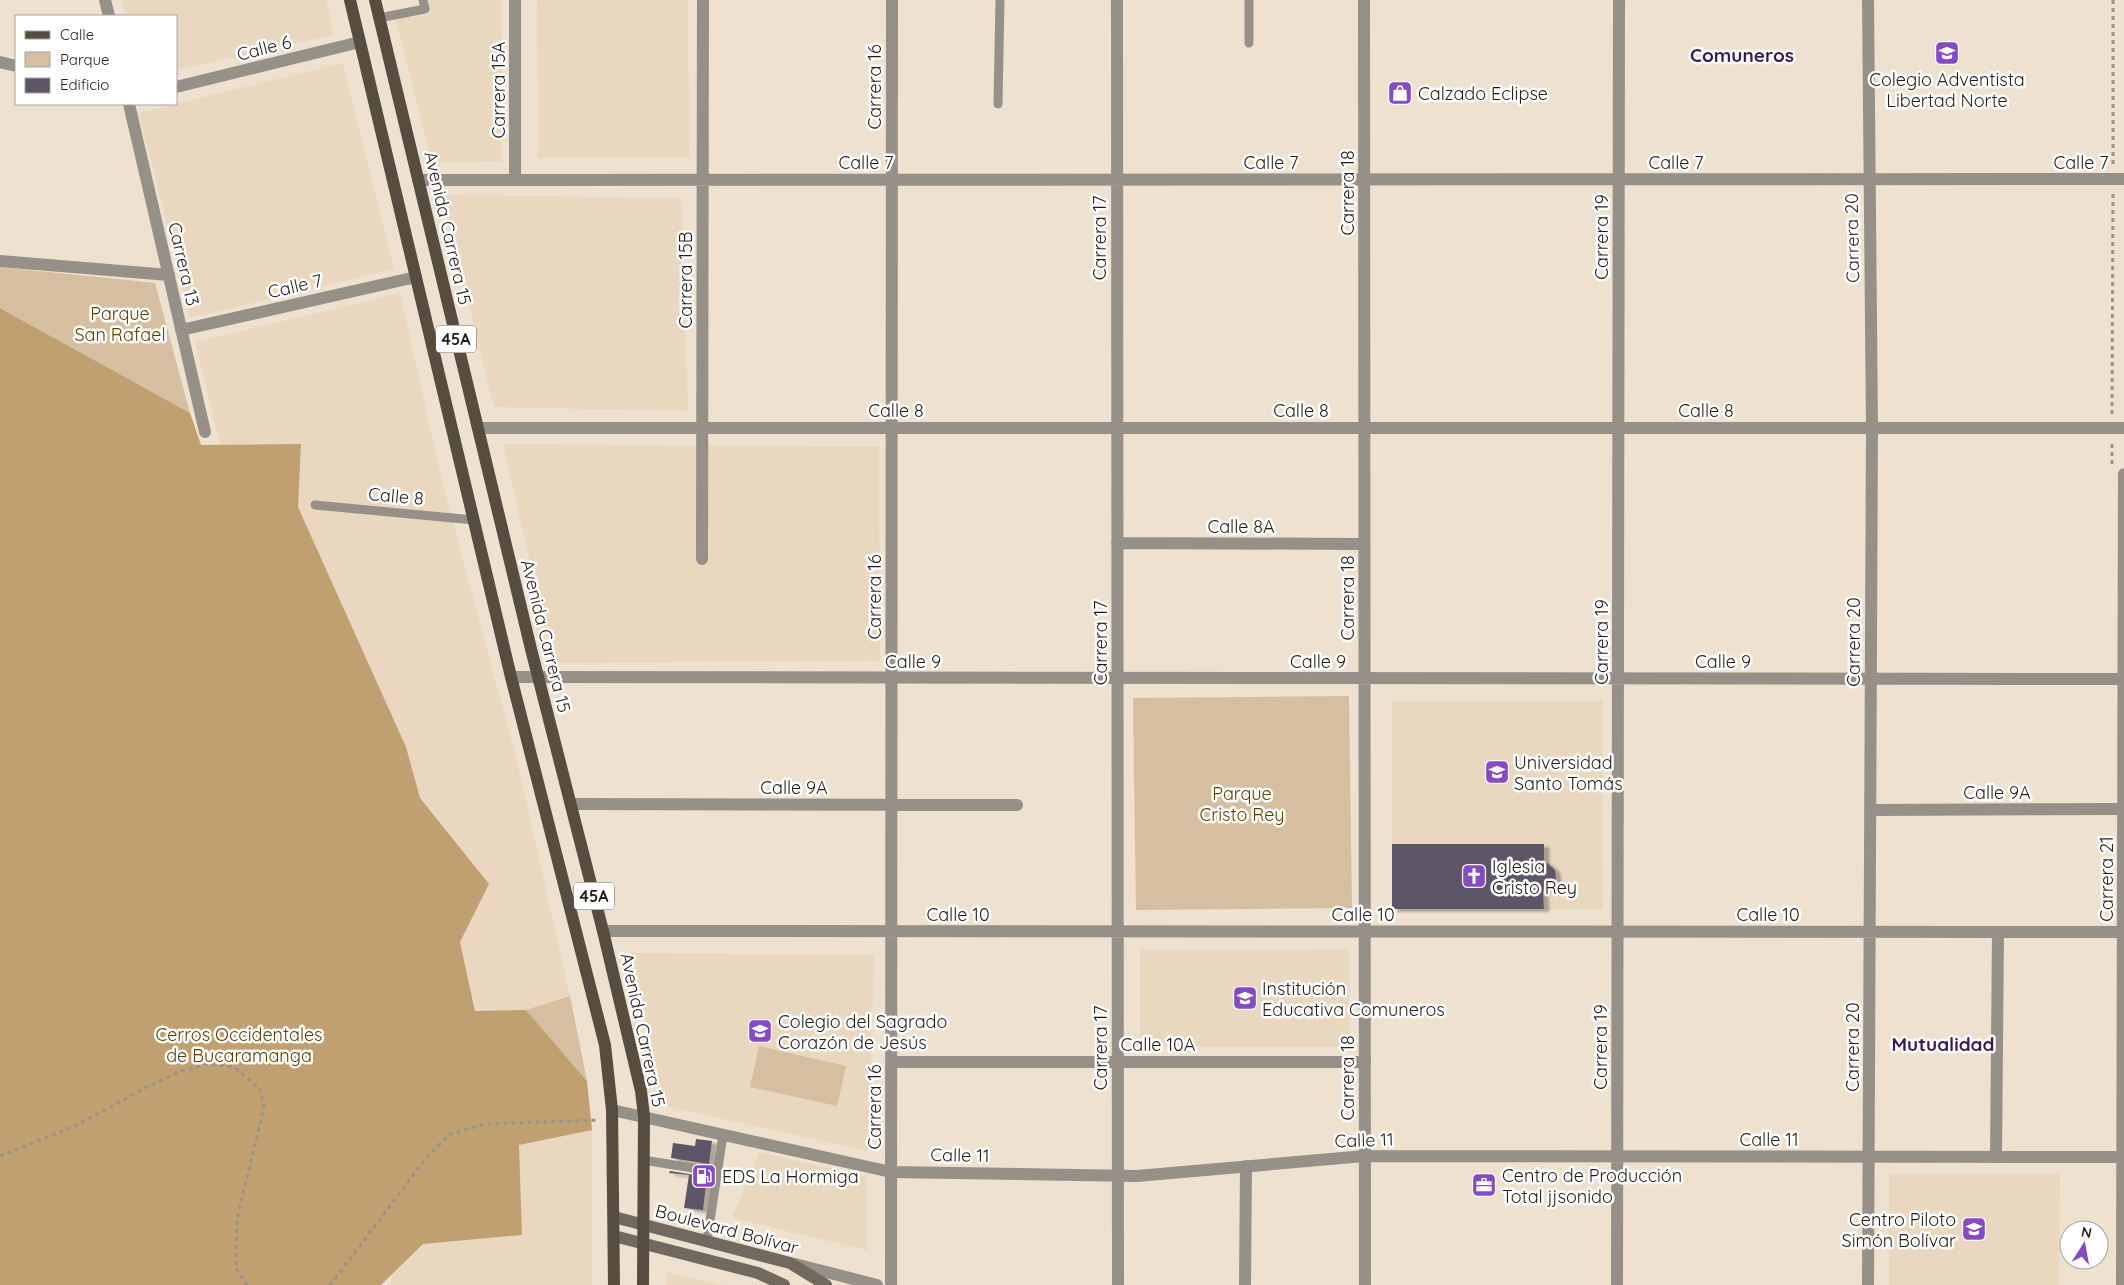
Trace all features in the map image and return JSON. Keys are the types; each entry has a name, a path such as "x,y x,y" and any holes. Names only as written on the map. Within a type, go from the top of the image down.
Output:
{"main road":[{"name":"45A","path":"350,0 511,678 599,1018 609,1068 612,1115 614,1285"},
{"name":"Avenida Carrera 15","path":"375,0 538,678 603,931 641,1091 644,1116 642,1285"},
{"name":"Boulevard Bolívar","path":"614,1217 790,1263 826,1285"},
{"name":"Boulevard Bolívar","path":"614,1236 758,1272 784,1285"}],"street":[{"path":"105,0 109,15"},
{"name":"Carrera 15A","path":"515,180 516,0"},
{"name":"Carrera 15B","path":"702,559 703,0"},
{"name":"Carrera 16","path":"891,1285 892,0"},
{"name":"Carrera 17","path":"1117,0 1118,1285"},
{"name":"Carrera 18","path":"1364,0 1365,1285"},
{"name":"Carrera 19","path":"1617,1285 1619,0"},
{"name":"Carrera 20","path":"1868,0 1868,179 1872,428 1868,1285"},
{"name":"Calle 6","path":"178,87 360,42"},
{"path":"0,62 15,66"},
{"name":"Carrera 13","path":"129,105 205,432"},
{"name":"Calle 7","path":"418,180 2124,179"},
{"path":"0,261 169,275"},
{"name":"Calle 7","path":"181,330 416,277"},
{"name":"Calle 8","path":"478,428 2124,428"},
{"name":"Carrera 21","path":"2122,1285 2124,474"},
{"name":"Calle 8A","path":"1117,544 1364,544"},
{"name":"Calle 9","path":"511,678 2124,679"},
{"name":"Calle 9A","path":"571,804 1017,805"},
{"name":"Calle 9A","path":"1870,810 2123,809"},
{"name":"Calle 10","path":"603,931 2124,932"},
{"path":"1996,1157 1998,932"},
{"name":"Calle 10A","path":"892,1062 1364,1062"},
{"name":"Calle 11","path":"612,1115 644,1116 891,1172 1118,1176 1365,1156 2123,1157"},
{"path":"1245,1285 1246,1166"},
{"path":"790,1263 877,1285"}],"lane":[{"path":"379,18 425,9 423,0"},
{"path":"998,104 1000,0"},
{"path":"1249,0 1249,43"},
{"name":"Calle 8","path":"315,506 474,520"},
{"path":"707,1240 723,1135"},
{"path":"644,1160 718,1172"}],"path":[{"path":"0,1156 75,1126 148,1086 181,1071 207,1064 234,1067 260,1088 264,1107 237,1219 236,1269 247,1285"},
{"path":"330,1285 426,1158 450,1134 485,1124 612,1115"}],"shaded area":[{"path":"121,0 326,0 334,35 178,70 178,15 125,15"},
{"path":"429,0 502,0 502,161 432,163 396,19 428,15"},
{"path":"537,0 688,0 689,158 538,158"},
{"path":"343,63 394,269 190,318 139,113 178,105 178,103"},
{"path":"442,195 681,198 688,411 494,407"},
{"path":"400,293 443,485 517,761 570,996 526,1010 476,1011 460,942 489,884 420,798 406,747 298,507 301,444 220,445 195,342"},
{"path":"503,444 879,447 880,661 553,663"},
{"name":"Universidad Santo Tomás","path":"1392,701 1602,701 1603,909 1392,909"},
{"name":"Institución Educativa Comuneros","path":"1349,949 1349,1047 1140,1047 1140,950"},
{"name":"Colegio del Sagrado Corazón de Jesús","path":"631,953 874,955 868,1151 665,1106"},
{"path":"592,1130 592,1285 391,1285 392,1275 423,1244 522,1235 519,1145"},
{"path":"759,1152 867,1177 867,1250 732,1218"},
{"name":"Centro Piloto Simón Bolívar","path":"1889,1174 2060,1174 2059,1285 1889,1285"},
{"path":"666,1272 723,1285 666,1285"}],"green space":[{"name":"Parque San Rafael","path":"0,267 155,283 190,413 0,308"},
{"name":"Cerros Occidentales de Bucaramanga","path":"0,308 190,413 201,445 301,444 298,507 406,747 420,798 489,884 460,942 475,1011 526,1010 587,1081 592,1130 519,1145 522,1235 423,1244 381,1285 0,1285"},
{"name":"Parque Cristo Rey","path":"1349,696 1352,908 1136,910 1133,698"},
{"path":"570,996 587,1081 526,1010"},
{"path":"759,1046 846,1066 837,1106 750,1087"}],"building":[{"name":"Iglesia Cristo Rey","path":"1392,844 1544,844 1544,860 1555,870 1556,879 1552,886 1543,891 1544,909 1392,909"},
{"path":"696,1139 712,1141 709,1164 671,1158 673,1143 695,1146"},
{"path":"670,1171 707,1177 703,1210 684,1208 689,1175 669,1173"}],"place":[{"name":"Colegio Adventista Libertad Norte","path":"1947,53"},
{"name":"Calzado Eclipse","path":"1400,93"},
{"name":"Universidad Santo Tomás","path":"1497,772"},
{"name":"Iglesia Cristo Rey","path":"1474,876"},
{"name":"Institución Educativa Comuneros","path":"1245,998"},
{"name":"Colegio del Sagrado Corazón de Jesús","path":"760,1031"},
{"name":"EDS La Hormiga","path":"704,1176"},
{"name":"Centro de Producción Total jjsonido","path":"1484,1185"},
{"name":"Centro Piloto Simón Bolívar","path":"1974,1229"}],"district":[{"name":"Comuneros","path":"1742,55"},
{"name":"Mutualidad","path":"1943,1044"}]}
